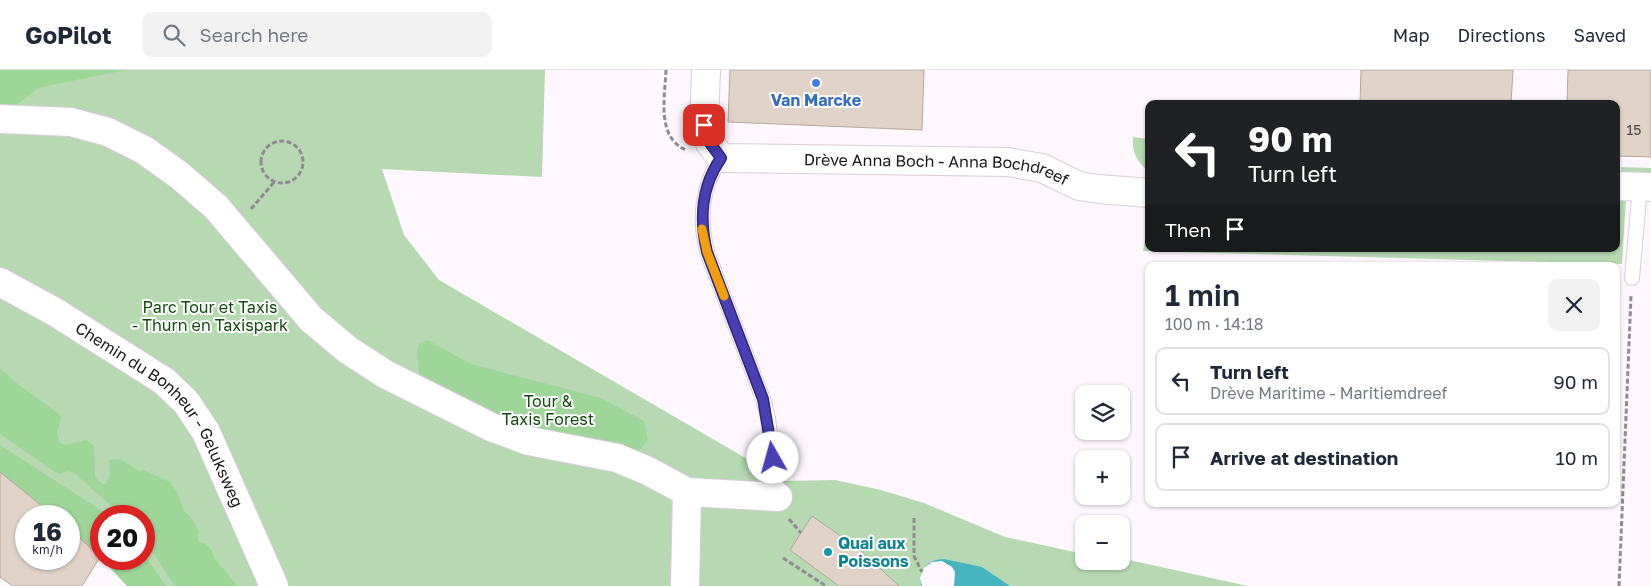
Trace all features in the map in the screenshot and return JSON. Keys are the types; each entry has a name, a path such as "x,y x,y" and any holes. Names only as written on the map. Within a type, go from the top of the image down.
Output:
{"street":[{"path":"706,70 704,125 710,143 721,158"},
{"path":"0,119 71,122 108,132 144,150 179,175 216,207 312,318 348,350 385,374 491,427 529,441 616,458 648,471 687,492 778,497"},
{"name":"Drève Anna Boch - Anna Bochdreef","path":"721,158 1008,162 1042,168 1079,186 1099,190 1145,193"},
{"name":"Chemin du Bonheur - Geluksweg","path":"0,282 55,312 164,381 186,402 206,432 274,586"},
{"path":"685,586 687,492"}],"lane":[{"path":"721,158 712,171 705,188 702,233 707,252 763,399 768,418 778,497"},
{"path":"1632,278 1636,187"}],"path":[{"path":"278,141 291,143 301,152 303,164 301,171 292,180 285,182 275,181 266,175 262,169 263,154 266,149 278,141"},
{"path":"236,228 275,181"},
{"path":"1619,586 1630,296"},
{"path":"914,518 914,556 922,572"},
{"path":"784,558 826,586"}],"green space":[{"name":"Parc Tour et Taxis - Thurn en Taxispark","path":"0,70 545,70 542,177 382,169 404,235 439,280 785,481 835,480 881,490 924,503 1005,537 1075,552 1075,570 1130,570 1130,560 1248,586 127,586 112,570 155,570 155,505 90,505 90,548 80,538 80,505 40,505 0,472"},
{"path":"0,70 126,70 37,89 15,106 0,111"},
{"path":"1133,137 1145,138 1145,168 1136,157 1133,148"},
{"path":"1621,167 1651,168 1651,175 1621,174"},
{"path":"1620,199 1626,200 1622,264 1620,262 1548,262 1180,252 1620,252"},
{"name":"Tour & Taxis Forest","path":"427,340 471,364 601,398 644,421 648,440 639,451 632,454 553,438 420,383 417,350 420,343"},
{"path":"0,368 15,382 59,414 61,418 57,433 60,443 66,445 86,440 94,446 95,477 102,484 106,484 110,475 109,460 114,459 122,460 139,471 144,470 170,482 178,494 184,511 192,518 199,531 197,536 199,542 204,543 210,548 216,561 237,586 175,586 155,556 155,505 110,505 75,474 68,471 60,474 55,472 0,434"},
{"path":"0,445 93,505 90,505 90,548 80,538 80,505 40,505 0,472"},
{"path":"112,570 155,570 166,586 127,586"}],"water":[{"path":"944,559 982,567 1010,586 921,586 921,575 925,567 933,561"}],"pier":[{"path":"942,561 952,567 955,572 954,586 922,586 920,578 924,568 932,562"}],"building":[{"path":"730,70 924,70 922,130 728,122"},
{"path":"1361,70 1513,70 1511,100 1360,100"},
{"path":"1568,70 1651,70 1651,157 1620,156 1620,100 1567,100"},
{"path":"0,472 40,505 15,505 15,570 80,570 80,538 90,548 90,570 92,570 82,586 13,586 0,577"},
{"name":"Quai aux Poissons","path":"812,516 859,549 899,586 839,586 790,550"}],"slow traffic":[{"path":"702,229 707,252 724,296"}],"place":[{"name":"Van Marcke","path":"816,83"},
{"name":"Quai aux Poissons","path":"828,552"}],"route":[{"path":"704,125 710,143 721,158 712,171 705,188 702,233 707,252 763,399 768,418 773,458"}]}
